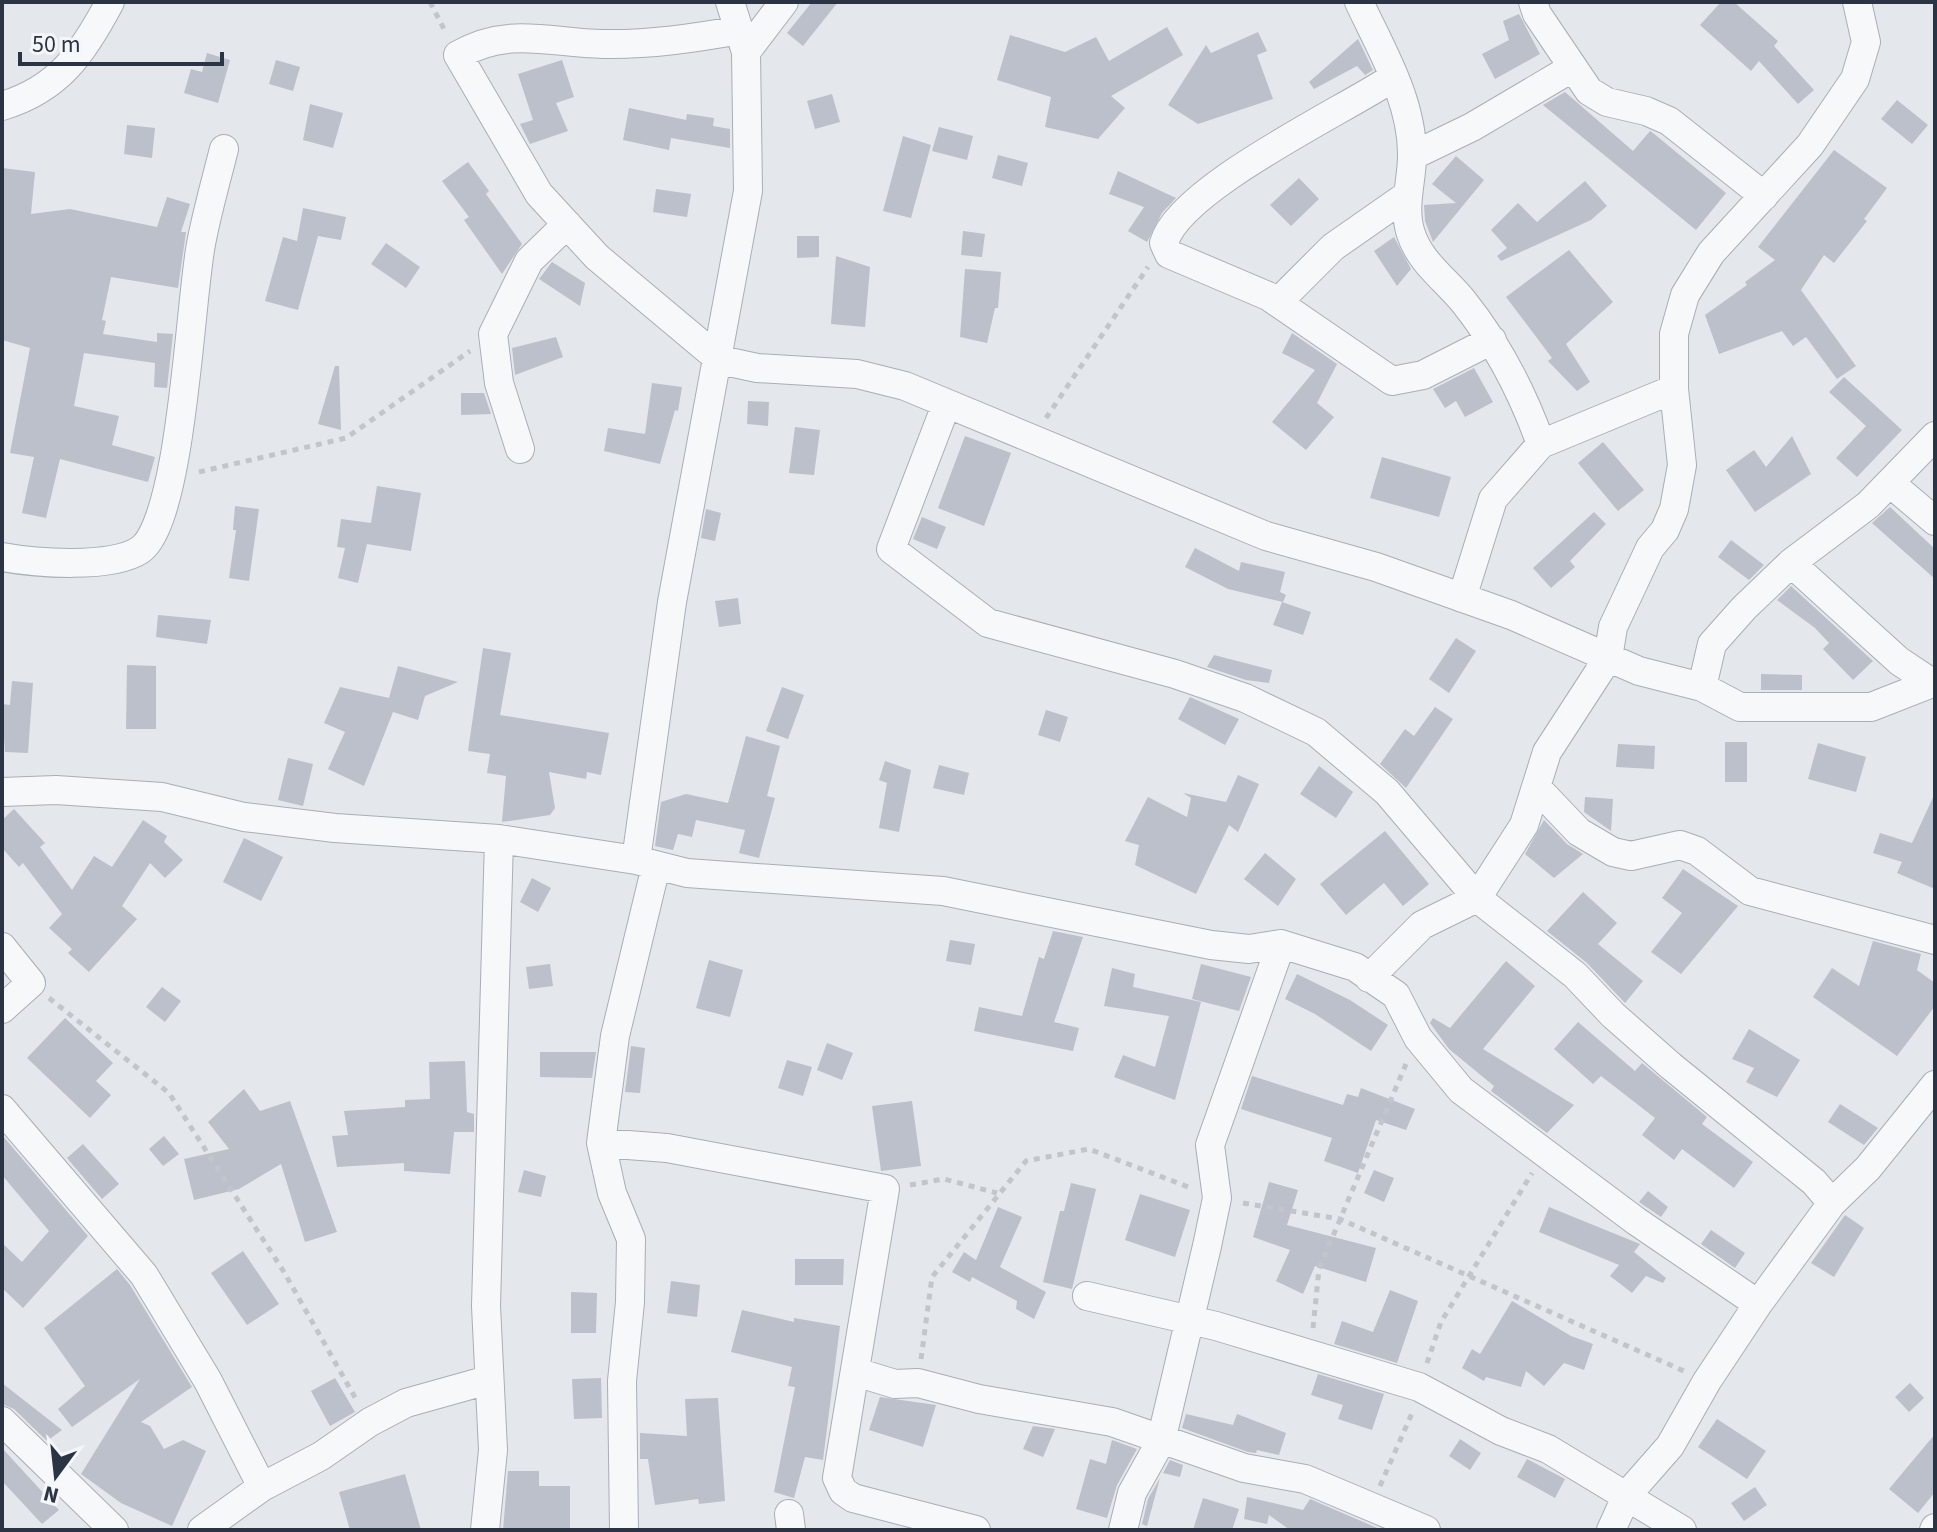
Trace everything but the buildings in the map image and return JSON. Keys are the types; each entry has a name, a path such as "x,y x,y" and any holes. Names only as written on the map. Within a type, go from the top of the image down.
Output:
{"street":[{"path":"2,106 33,95 69,68 110,2"},
{"path":"624,1530 622,1381 630,1302 631,1239 612,1193 601,1143 615,1036 646,863 674,589 720,360 748,191 743,41 730,2"},
{"path":"784,2 743,41 698,38 603,44 514,37 482,41 458,55 539,194 597,257 720,360 757,368 857,374 905,386 946,405 1033,437 1093,467 1266,536 1376,567 1462,598 1639,671 1702,687 1740,707 1871,707 1934,682"},
{"path":"1359,2 1394,77 1409,128 1412,156 1406,196 1411,234 1430,266 1462,299 1492,340 1541,444"},
{"path":"1533,2 1537,14 1589,91 1607,102 1646,111 1669,121 1764,196"},
{"path":"1369,978 1422,925 1477,898 1524,825 1538,789 1547,752 1608,658 1613,627 1650,548 1665,530 1674,509 1682,465 1674,389 1674,334 1685,295 1711,253 1810,145 1855,79 1866,42 1857,2"},
{"path":"1412,156 1472,127 1572,68"},
{"path":"1394,77 1273,145 1199,200 1167,234 1164,243 1169,254 1225,275 1278,302 1392,381 1423,375 1492,340"},
{"path":"2,557 92,563 140,550 154,532 182,421 201,245 224,149"},
{"path":"1278,302 1333,247 1406,196"},
{"path":"520,449 499,383 493,334 529,261 567,224"},
{"path":"1462,598 1493,499 1541,444 1674,389"},
{"path":"946,405 891,549 988,623 1175,674 1245,698 1316,732 1350,757 1387,792 1477,898 1575,975 1613,1015 1814,1182 1832,1203"},
{"path":"1702,687 1712,644 1791,563 1868,505 1935,436"},
{"path":"1890,483 1935,521"},
{"path":"1791,563 1899,661 1934,682"},
{"path":"1538,789 1579,832 1613,852 1631,856 1680,845 1697,851 1750,891 1935,940"},
{"path":"2,792 56,790 162,797 244,817 335,828 499,839 700,875 943,891 1211,945 1249,949 1281,944 1355,967 1396,995 1418,1038 1461,1090 1758,1304"},
{"path":"485,1530 493,1450 486,1306 499,839"},
{"path":"1123,1530 1132,1493 1161,1441 1189,1322 1217,1198 1210,1145 1281,944"},
{"path":"2,947 31,983 2,1009"},
{"path":"1611,1530 1627,1495 1670,1446 1707,1381 1758,1304 1832,1203 1868,1168 1935,1085"},
{"path":"2,1109 144,1275 208,1381 262,1487"},
{"path":"601,1143 667,1148 885,1189 837,1478 843,1491 853,1498 976,1530"},
{"path":"1087,1296 1216,1326 1419,1387 1501,1431 1548,1449 1682,1530"},
{"path":"856,1372 895,1384 918,1383 979,1399 1112,1422 1244,1468 1305,1479 1426,1530"},
{"path":"202,1530 262,1487 321,1456 370,1422 406,1403 488,1380"},
{"path":"2,1421 38,1452 114,1530"}],"path":[{"path":"430,2 458,55"},
{"path":"1033,437 1164,243"},
{"path":"169,479 346,438 493,334"},
{"path":"31,983 169,1093 284,1272 370,1422"},
{"path":"1311,1353 1319,1269 1418,1038"},
{"path":"918,1383 932,1277 1026,1161 1089,1149 1217,1198 1340,1219 1707,1381"},
{"path":"1371,1505 1408,1428 1441,1322 1467,1275 1545,1153"},
{"path":"885,1189 944,1179 997,1193"}]}
